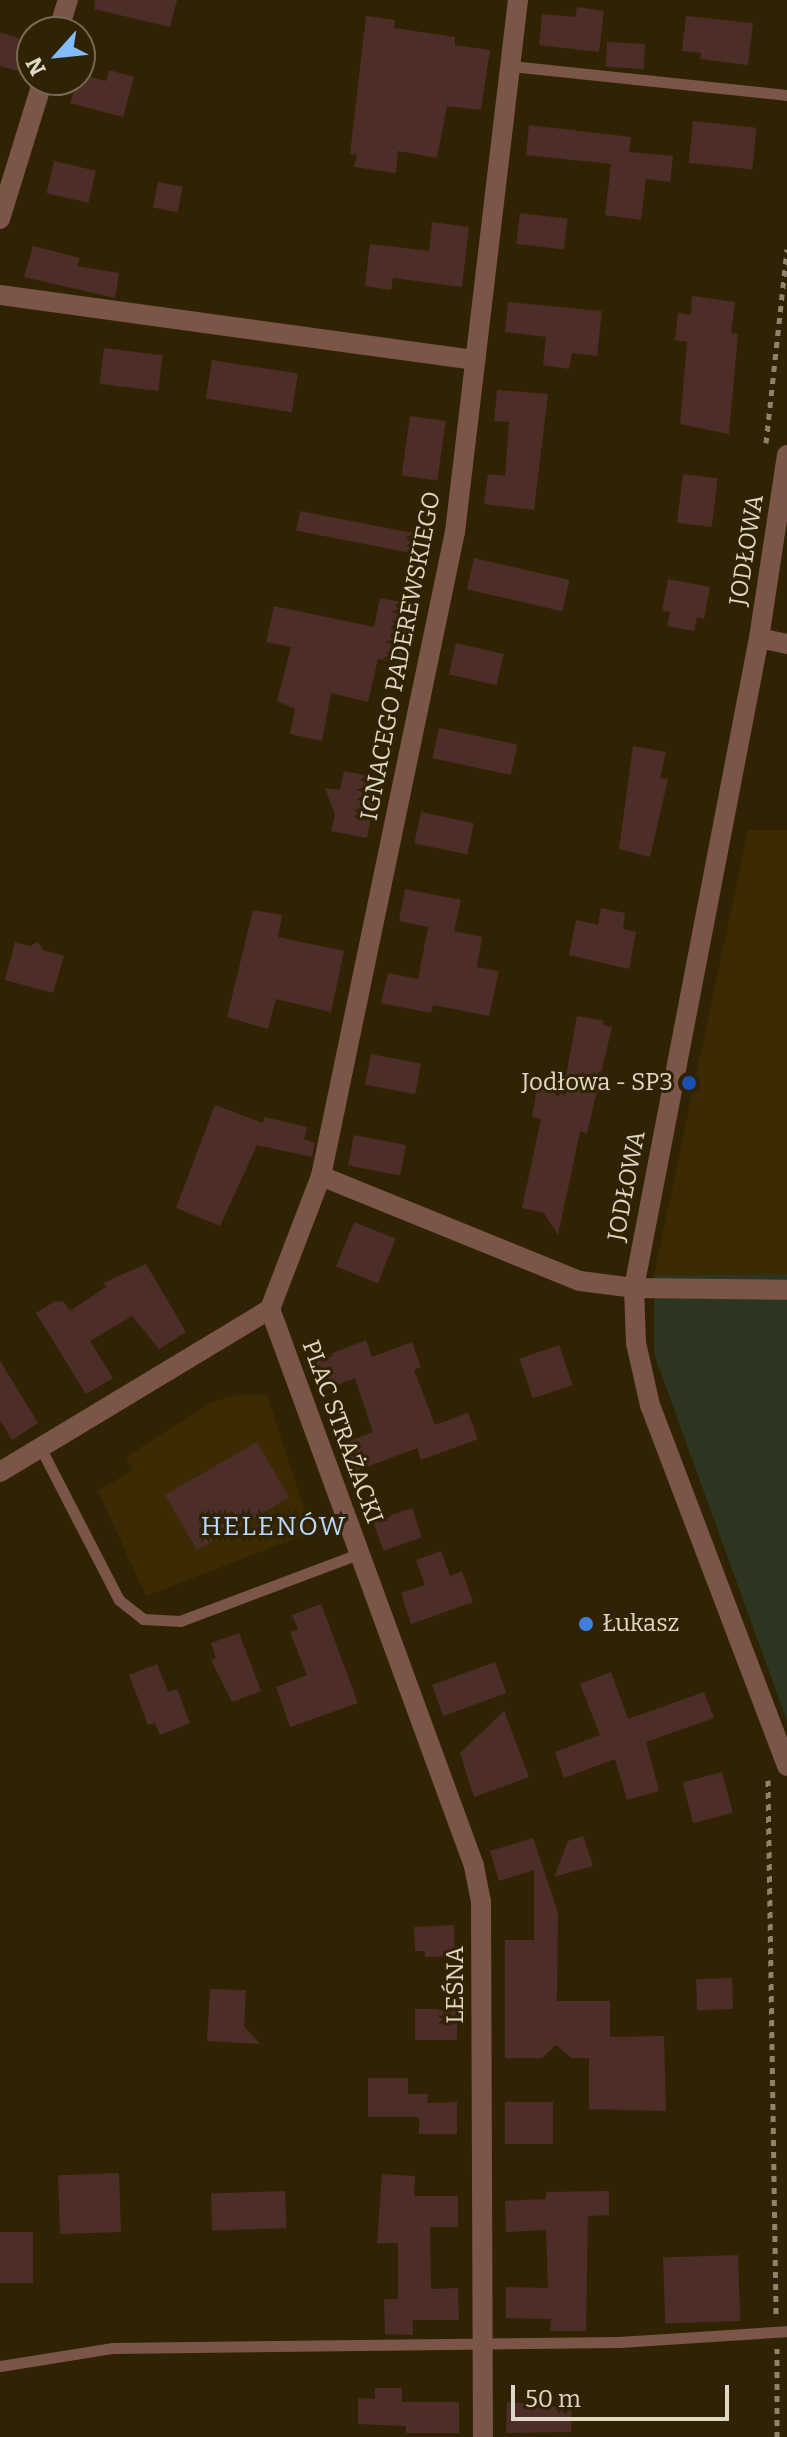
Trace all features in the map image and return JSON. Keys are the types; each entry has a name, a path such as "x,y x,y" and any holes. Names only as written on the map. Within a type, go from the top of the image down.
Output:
{"street":[{"name":"IGNACEGO PADEREWSKIEGO","path":"270,1309 321,1176 455,532 518,0"},
{"path":"0,219 38,96"},
{"path":"0,295 476,360"},
{"name":"JODŁOWA","path":"787,455 759,638 634,1288 636,1343 650,1405 787,1766"},
{"path":"759,638 787,644"},
{"path":"321,1176 532,1265 580,1281 634,1288 787,1290"},
{"path":"0,1472 270,1309"},
{"name":"PLAC STRAŻACKI","path":"270,1309 358,1554"},
{"name":"LEŚNA","path":"358,1554 474,1866 481,1901 483,2437"}],"lane":[{"path":"511,66 787,95"},
{"name":"PLAC STRAŻACKI","path":"40,1447 119,1600 143,1619 180,1621 358,1554"},
{"path":"0,2366 112,2348 482,2340 619,2342 782,2332"}],"path":[{"path":"766,446 787,249"},
{"path":"764,1765 772,1810 782,2332 777,2437"}],"shaded area":[{"path":"748,830 787,830 787,1274 654,1275"},
{"path":"240,1394 267,1395 312,1532 146,1596 98,1491 133,1470 126,1457 210,1403"}],"green space":[{"path":"787,1274 787,1721 654,1354 654,1275"}],"building":[{"path":"95,0 177,0 170,27 94,9"},
{"path":"577,7 604,11 599,52 539,45 542,14 575,17"},
{"path":"366,16 395,20 394,28 455,37 455,45 490,50 481,110 447,106 437,158 398,151 396,173 354,167 357,155 350,154"},
{"path":"686,16 753,23 748,65 700,59 701,53 682,51"},
{"path":"0,32 16,38 16,70 0,66"},
{"path":"607,42 645,44 644,69 606,67"},
{"path":"109,70 134,77 123,117 70,103 72,96 96,96 96,78 106,81"},
{"path":"693,121 757,128 752,169 689,163"},
{"path":"529,125 631,137 629,152 673,156 670,182 646,179 641,220 605,215 611,164 526,155"},
{"path":"54,161 96,171 88,203 47,193"},
{"path":"158,182 183,187 178,212 153,208"},
{"path":"520,213 568,219 564,250 516,244"},
{"path":"432,222 469,227 462,287 393,278 391,290 365,286 370,244 429,251"},
{"path":"33,246 80,258 77,266 119,273 115,298 24,277"},
{"path":"692,296 735,302 731,333 738,334 729,434 680,424 687,342 675,340 678,313 691,315"},
{"path":"508,302 602,311 597,356 572,353 569,369 543,365 546,337 505,332"},
{"path":"104,348 163,355 158,391 100,384"},
{"path":"212,360 298,374 292,412 206,399"},
{"path":"497,390 548,394 534,510 484,504 488,474 505,476 509,422 494,421"},
{"path":"410,416 446,421 437,480 402,475"},
{"path":"683,474 718,478 712,527 677,523"},
{"path":"300,511 413,533 409,553 296,531"},
{"path":"474,558 569,580 562,611 467,589"},
{"path":"668,579 710,587 704,619 697,617 694,631 667,626 670,612 662,611"},
{"path":"380,598 416,605 403,664 378,659 368,702 331,693 322,741 290,734 295,709 277,701 291,647 266,642 274,606 374,627"},
{"path":"456,643 504,654 497,685 449,674"},
{"path":"439,728 517,745 511,775 433,758"},
{"path":"633,746 666,752 660,778 668,779 650,857 619,849"},
{"path":"344,771 379,778 367,838 331,831 335,815 325,788 340,790"},
{"path":"421,812 474,823 467,855 414,843"},
{"path":"405,889 461,900 454,931 482,937 477,967 499,971 489,1016 433,1005 431,1013 381,1003 388,973 418,979 428,927 399,921"},
{"path":"601,908 625,913 623,929 636,932 629,969 569,955 576,920 598,925"},
{"path":"253,910 282,915 278,937 344,951 331,1012 276,999 268,1029 227,1017"},
{"path":"15,942 30,946 38,942 43,950 64,956 53,993 5,980"},
{"path":"577,1016 604,1021 603,1025 612,1027 587,1133 580,1132 558,1235 544,1213 522,1208 541,1119 532,1117 537,1088 563,1093"},
{"path":"371,1054 421,1064 415,1094 365,1084"},
{"path":"215,1105 263,1123 264,1117 307,1127 304,1139 315,1143 312,1157 257,1145 220,1226 176,1208"},
{"path":"354,1135 406,1145 400,1176 348,1165"},
{"path":"354,1222 396,1239 378,1283 336,1267"},
{"path":"146,1264 186,1332 159,1349 132,1316 90,1341 113,1378 86,1394 36,1313 55,1301 64,1302 70,1311 106,1287 103,1283"},
{"path":"366,1340 372,1357 412,1342 421,1367 414,1370 435,1425 468,1413 478,1439 421,1460 417,1448 356,1471 345,1443 373,1432 355,1378 326,1389 315,1360"},
{"path":"559,1345 573,1385 533,1398 519,1359"},
{"path":"0,1361 38,1423 12,1440 0,1420"},
{"path":"257,1442 289,1497 197,1550 165,1495"},
{"path":"412,1508 422,1537 383,1551 373,1521"},
{"path":"441,1551 450,1576 462,1571 473,1602 411,1624 401,1593 425,1585 416,1560"},
{"path":"321,1604 358,1703 290,1727 276,1687 307,1675 290,1632 298,1629 292,1615"},
{"path":"239,1633 261,1691 232,1702 211,1660 216,1658 211,1643"},
{"path":"495,1662 506,1693 443,1716 432,1685"},
{"path":"157,1664 168,1692 177,1689 190,1723 160,1735 155,1723 148,1725 129,1675"},
{"path":"611,1672 628,1719 704,1692 714,1718 646,1742 659,1791 627,1800 615,1759 564,1778 555,1752 600,1735 580,1684"},
{"path":"504,1711 529,1777 474,1797 460,1753"},
{"path":"722,1772 733,1813 693,1823 682,1783"},
{"path":"583,1836 593,1866 554,1877 568,1841"},
{"path":"533,1838 558,1913 557,2001 610,2001 610,2037 664,2036 666,2111 589,2109 589,2058 572,2058 556,2045 542,2058 505,2058 505,1940 534,1940 534,1870 499,1881 490,1851"},
{"path":"454,1925 455,1956 425,1957 425,1951 415,1951 414,1927"},
{"path":"732,1978 733,2009 697,2010 696,1979"},
{"path":"210,1989 246,1990 244,2026 260,2044 207,2041"},
{"path":"415,2009 457,2009 457,2040 415,2040"},
{"path":"368,2078 408,2078 408,2094 428,2094 427,2103 457,2102 457,2134 419,2134 419,2117 368,2117"},
{"path":"505,2102 553,2102 553,2144 505,2144"},
{"path":"119,2173 121,2232 60,2234 58,2175"},
{"path":"382,2174 415,2176 414,2196 458,2196 458,2227 430,2227 431,2289 458,2288 459,2320 413,2320 413,2335 385,2334 384,2299 398,2299 398,2243 377,2243"},
{"path":"285,2191 286,2228 212,2231 211,2194"},
{"path":"609,2191 609,2215 588,2216 586,2331 550,2331 551,2319 506,2318 506,2287 548,2288 546,2230 506,2232 505,2201 546,2199 546,2192"},
{"path":"0,2232 33,2232 33,2283 0,2283"},
{"path":"738,2255 740,2321 665,2324 663,2258"},
{"path":"375,2388 402,2388 402,2402 459,2402 459,2433 406,2433 406,2426 358,2424 358,2398 375,2399"},
{"path":"507,2402 572,2408 571,2432 506,2433"}],"place":[{"name":"Jodłowa - SP3","path":"689,1083"},
{"name":"Łukasz","path":"586,1624"}],"district":[{"name":"HELENÓW","path":"274,1527"}]}
